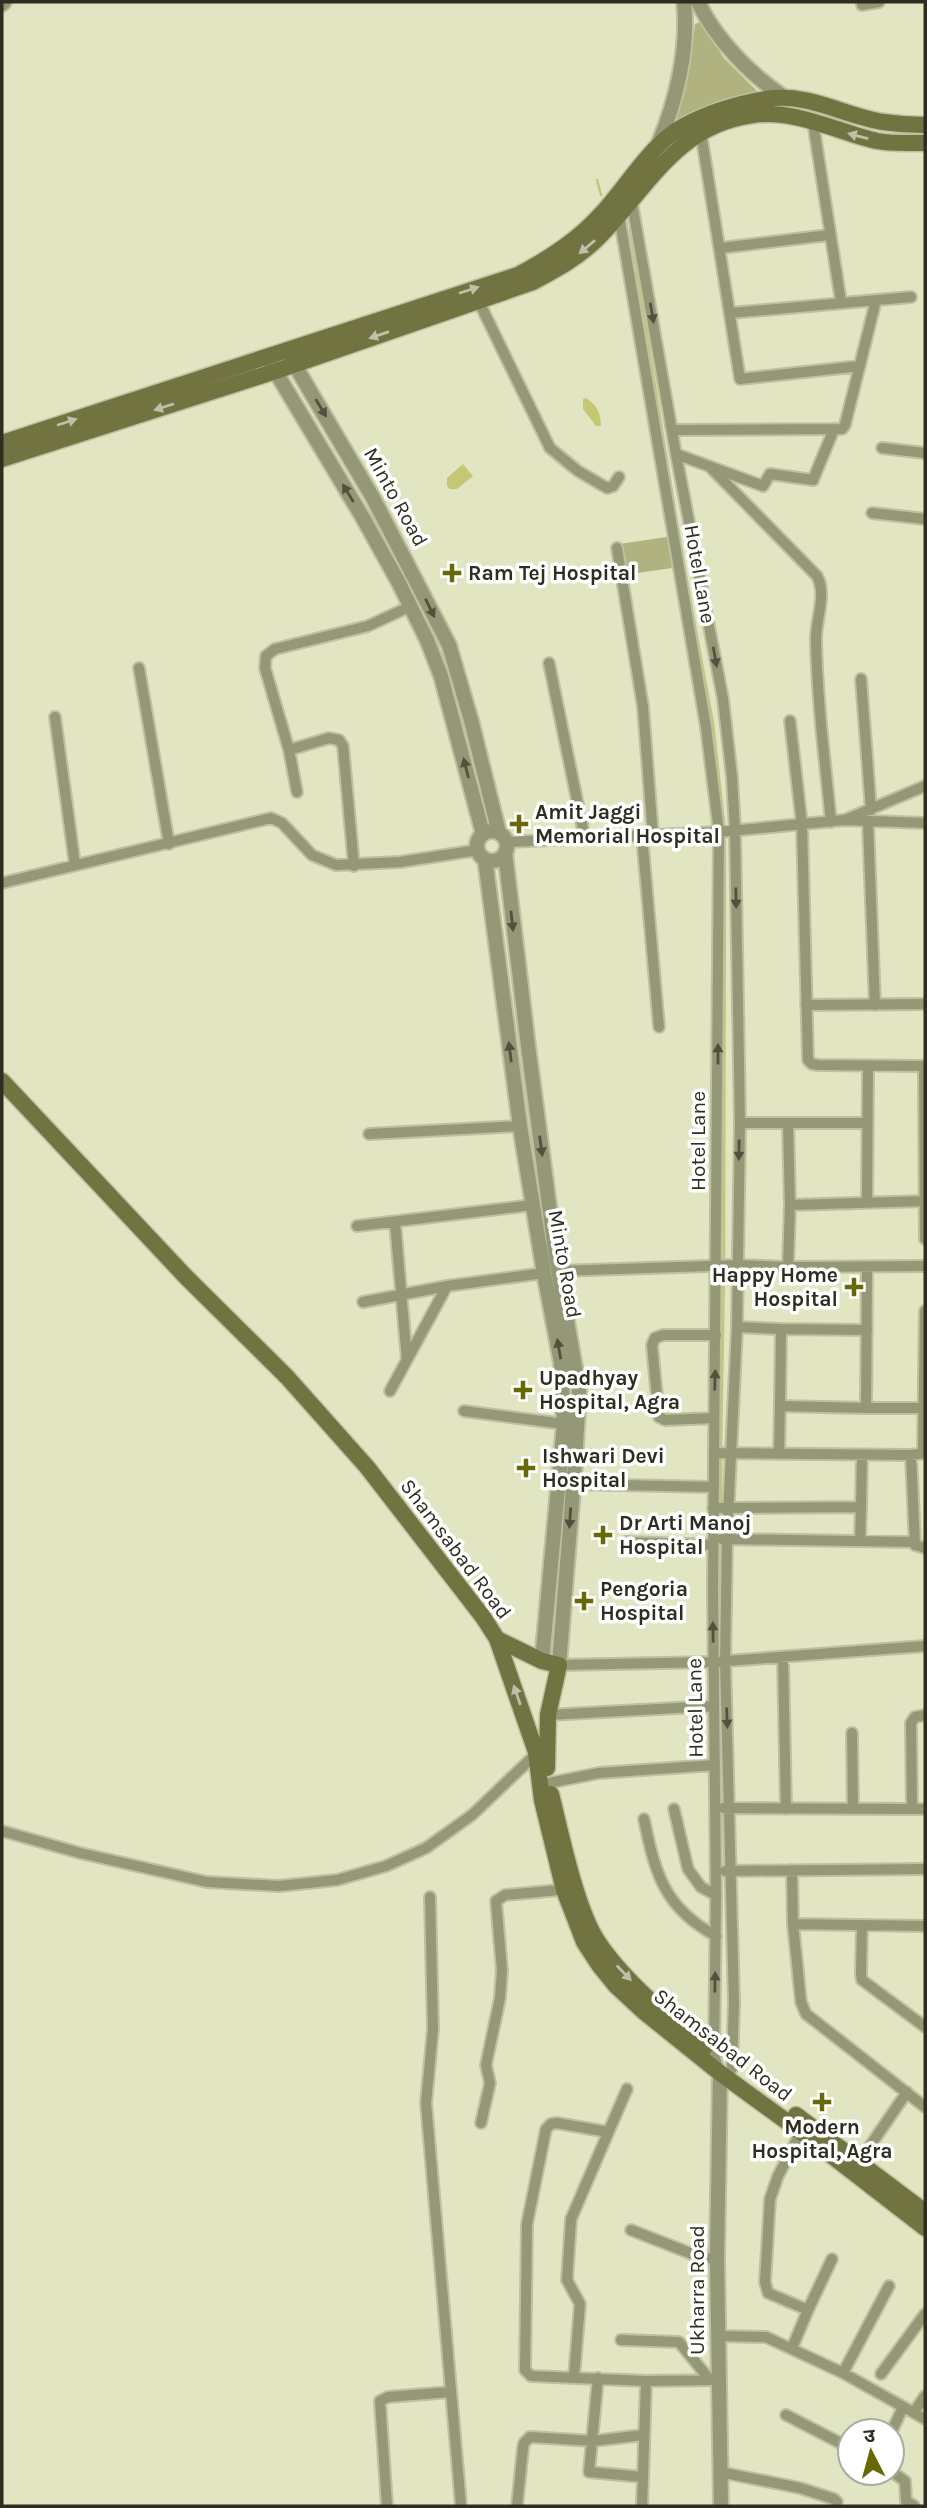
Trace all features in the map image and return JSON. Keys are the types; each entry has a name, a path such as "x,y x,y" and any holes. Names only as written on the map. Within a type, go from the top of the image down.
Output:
{"main road":[{"path":"2,459 276,371 290,357 518,275 553,256 577,238 668,136 698,120 738,106 785,98 802,99 881,122 925,125"},
{"path":"2,443 266,357 290,357 479,302 533,282 566,264 594,242 682,143 725,122 753,115 780,115 881,142 925,143"},
{"name":"Shamsabad Road","path":"2,1082 177,1268 287,1377 359,1458 467,1596 497,1639 541,1751 584,1942 599,1965 616,1986 643,2011 925,2228"},
{"path":"497,1639 542,1661 559,1665"},
{"name":"Minto Road","path":"541,1751 559,1665"},
{"name":"Shamsabad Road","path":"541,1751 547,1825 570,1889 598,1942 617,1965 662,2010 714,2054 726,2073 859,2162 925,2212"}],"street":[{"path":"656,150 667,124 681,67 684,2"},
{"path":"698,2 717,33 760,81 785,98"},
{"path":"862,5 879,2"},
{"path":"813,122 841,302"},
{"path":"701,133 740,379 860,366"},
{"name":"Hotel Lane","path":"632,198 676,454 723,699 735,830 740,1123 737,1327 720,1662 714,1706 715,1765 723,1809"},
{"name":"Hotel Lane","path":"619,215 706,727 719,832 713,1542 720,1662"},
{"path":"721,248 830,235"},
{"path":"730,313 911,297"},
{"path":"672,430 842,429 876,300"},
{"path":"479,302 550,448 578,471 607,488 613,486 619,477"},
{"name":"Minto Road","path":"266,357 362,516 427,640 441,676 483,834"},
{"name":"Minto Road","path":"290,357 378,506 449,645 504,843 561,1363 564,1424 542,1661"},
{"path":"651,402 666,398"},
{"path":"676,454 763,486 771,474 813,480 834,429"},
{"path":"882,448 924,449"},
{"path":"711,468 817,576 821,584 816,623 817,689 831,822"},
{"path":"362,516 378,506"},
{"path":"872,513 925,519"},
{"path":"617,548 643,707 659,1027"},
{"path":"679,567 698,563"},
{"path":"297,792 289,750 265,668 265,656 269,651 368,626 411,606"},
{"path":"549,663 585,839"},
{"path":"139,668 169,844"},
{"path":"861,679 871,810"},
{"path":"55,717 75,865"},
{"path":"790,721 802,825 807,1055 812,1064 925,1066 925,1239"},
{"path":"289,750 329,738 339,740 343,746 354,866"},
{"path":"482,855 478,844 483,834 488,832 504,843 802,825 844,820 924,789"},
{"path":"2,883 271,818 282,822 312,855 336,865 354,866 482,855 497,859 504,843"},
{"path":"844,820 925,823"},
{"path":"867,822 875,1005"},
{"name":"Minto Road","path":"482,855 533,1205 579,1390 559,1665"},
{"path":"806,1005 925,1004"},
{"path":"867,1201 868,1066"},
{"path":"740,1123 866,1123"},
{"path":"788,1123 788,1268"},
{"path":"369,1134 520,1126"},
{"path":"790,1205 925,1201"},
{"path":"357,1226 533,1205"},
{"path":"395,1222 407,1360"},
{"path":"363,1302 447,1286 551,1272 717,1265 788,1268 925,1266"},
{"path":"866,1408 867,1267"},
{"path":"390,1391 447,1286"},
{"path":"714,1454 924,1453 925,1311"},
{"path":"737,1327 867,1330"},
{"path":"779,1454 781,1329"},
{"path":"714,1418 665,1420 659,1417 653,1345 655,1338 663,1335 716,1335"},
{"path":"780,1406 924,1408"},
{"path":"464,1411 564,1424"},
{"path":"860,1541 862,1455"},
{"path":"911,1455 915,1542 917,1547 925,1548"},
{"path":"573,1484 713,1487"},
{"path":"713,1508 861,1507"},
{"path":"626,1542 713,1542 727,1539 915,1542"},
{"path":"559,1665 720,1662 925,1646"},
{"path":"783,1657 786,1809"},
{"path":"720,1662 724,1871 734,2002 726,2073"},
{"path":"548,1715 714,1706"},
{"path":"912,1809 911,1723 915,1717 925,1715"},
{"path":"852,1733 853,1809"},
{"path":"2,1831 80,1853 207,1882 279,1886 337,1880 386,1866 426,1848 471,1815 541,1751"},
{"path":"549,1783 622,1771 715,1765"},
{"path":"674,1808 688,1870 701,1886 716,1895"},
{"path":"723,1809 925,1809"},
{"path":"643,1819 664,1889 680,1911 697,1926 716,1936"},
{"path":"724,1871 925,1869"},
{"path":"792,1870 793,1924 801,2002 806,2014 925,2106"},
{"path":"714,2054 716,1895 724,1871"},
{"path":"481,2123 490,2083 486,2065 500,1998 502,1970 496,1901 505,1895 570,1889"},
{"path":"430,1897 433,2029 426,2102 461,2506"},
{"path":"793,1924 925,1926"},
{"path":"862,1925 862,1980 925,2027"},
{"name":"Ukharra Road","path":"721,2506 714,2380 718,2336 717,2259 726,2073"},
{"path":"574,2377 580,2304 567,2280 569,2229 573,2211 627,2089"},
{"path":"859,2162 906,2092"},
{"path":"608,2132 556,2123 548,2126 527,2224 525,2370 531,2376 646,2381 714,2380"},
{"path":"801,2132 778,2176 770,2199 765,2282 768,2293 808,2310"},
{"path":"631,2230 700,2257 717,2259"},
{"path":"792,2348 832,2259"},
{"path":"843,2373 889,2286"},
{"path":"881,2374 925,2314"},
{"path":"718,2336 745,2334 766,2337 843,2373 925,2419"},
{"path":"621,2340 679,2342 714,2380"},
{"path":"598,2378 590,2473 643,2477"},
{"path":"642,2506 646,2381"},
{"path":"387,2506 380,2401 388,2397 450,2392"},
{"path":"903,2417 925,2396"},
{"path":"786,2415 836,2441"},
{"path":"517,2506 526,2439 536,2436 593,2441 643,2435"},
{"path":"720,2472 800,2488 834,2499 836,2506"},
{"path":"905,2487 906,2501 914,2506"}],"shaded area":[{"path":"700,22 724,58 757,91 755,96 680,123 674,118 690,63 695,24"},
{"path":"586,398 598,410 601,426 596,426 583,409 583,399"},
{"path":"463,464 473,476 457,489 450,489 447,486 447,478"},
{"path":"667,537 672,568 624,575 619,544"}],"waterway":[{"path":"597,180 601,195"},
{"path":"630,229 683,561 713,723 724,823"},
{"path":"724,1264 725,851"},
{"path":"721,1449 724,1270"},
{"path":"721,1456 721,1505"},
{"path":"720,1537 721,1512"},
{"path":"719,1659 720,1543"},
{"path":"719,2030 720,2049"}],"place":[{"name":"Ram Tej Hospital","path":"452,573"},
{"name":"Amit Jaggi Memorial Hospital","path":"519,824"},
{"name":"Happy Home Hospital","path":"854,1287"},
{"name":"Upadhyay Hospital, Agra","path":"523,1390"},
{"name":"Ishwari Devi Hospital","path":"526,1468"},
{"name":"Dr Arti Manoj Hospital","path":"603,1535"},
{"name":"Pengoria Hospital","path":"584,1601"},
{"name":"Modern Hospital, Agra","path":"822,2102"}]}
